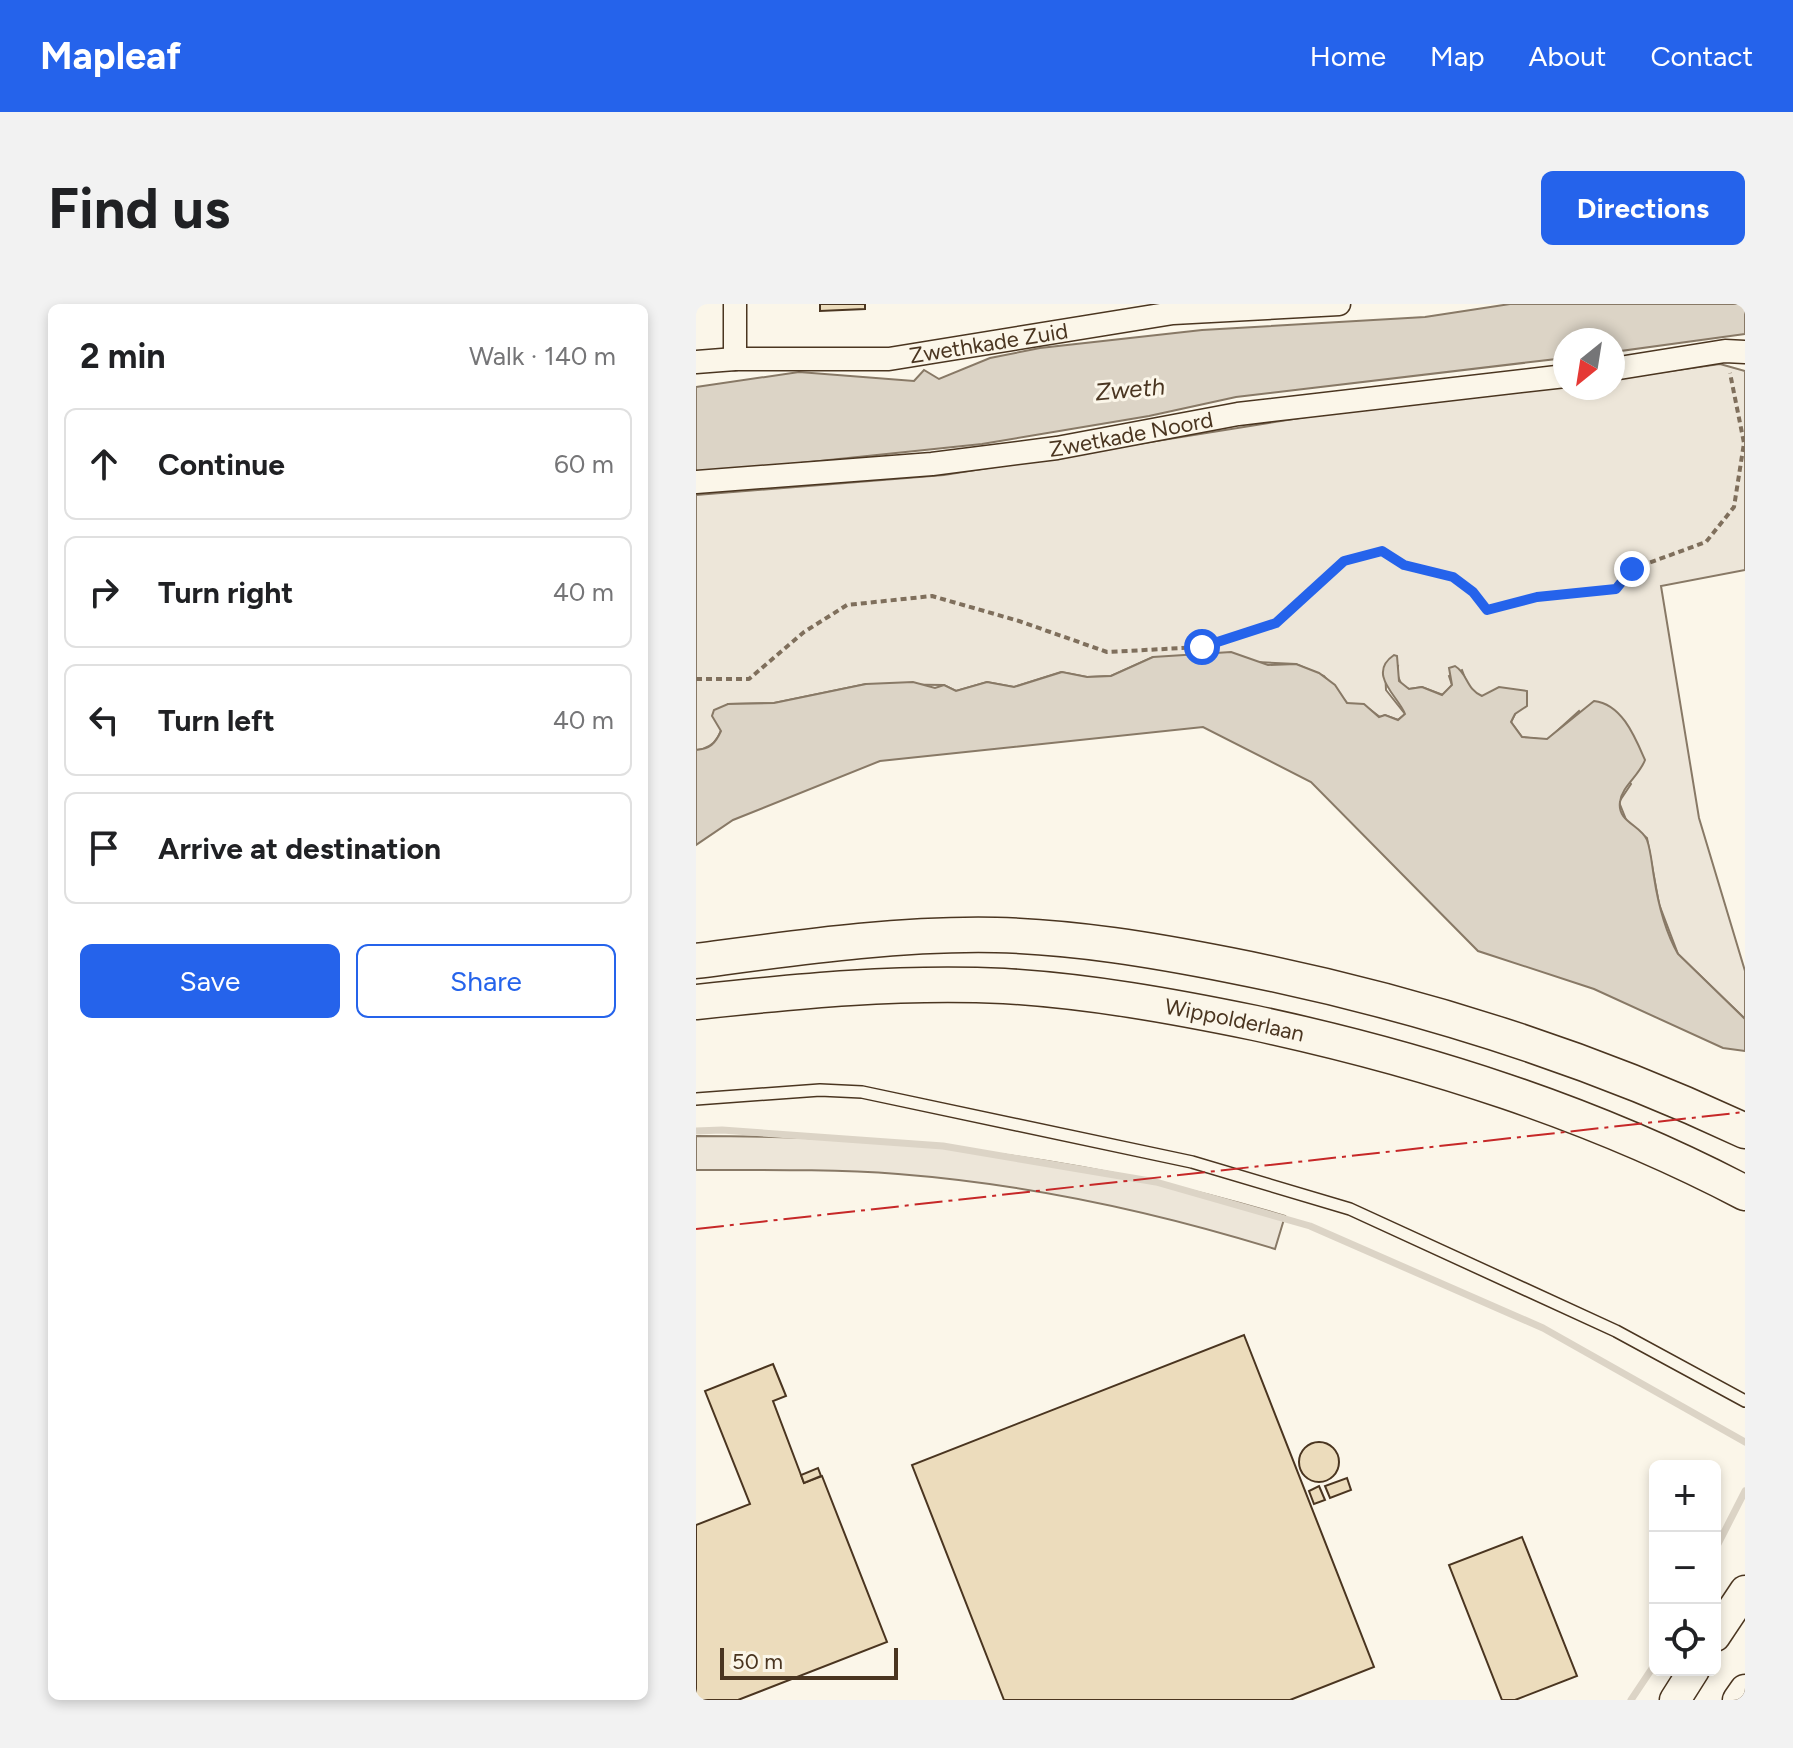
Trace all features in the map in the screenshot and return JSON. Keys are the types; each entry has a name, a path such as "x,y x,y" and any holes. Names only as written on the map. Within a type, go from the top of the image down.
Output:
{"main road":[{"path":"696,961 857,942 996,935 1096,943 1176,955 1296,978 1459,1021 1608,1073 1745,1131"},
{"name":"Wippolderlaan","path":"696,1002 831,987 912,985 1019,987 1174,1006 1349,1043 1443,1070 1614,1131 1745,1193"},
{"path":"1721,1627 1745,1591"},
{"path":"1675,1700 1690,1676"},
{"path":"1738,1700 1745,1690"}],"street":[{"path":"735,304 735,359"},
{"name":"Zwethkade Zuid","path":"696,362 889,359 1173,313 1339,304"},
{"path":"1625,367 1735,352"},
{"name":"Zwetkade Noord","path":"696,482 932,464 1057,448 1238,414 1553,377"}],"lane":[{"path":"696,1099 820,1090 862,1092 1176,1159 1282,1187 1386,1224 1616,1331 1745,1401"}],"path":[{"path":"696,679 749,679 804,632 847,605 932,596 1019,621 1107,652 1202,647 1276,623 1344,561 1382,551 1404,565 1453,577 1473,592 1487,610 1537,597 1616,589 1632,569 1706,542 1734,507 1744,443 1735,352"}],"shaded area":[{"path":"1720,364 1745,371 1745,570 1661,586 1699,818 1745,971 1745,1019 1678,954 1659,904 1647,838 1627,822 1619,802 1631,784 1579,711 1547,740 1522,737 1511,722 1515,714 1491,694 1482,697 1469,689 1462,670 1449,676 1452,685 1443,695 1422,687 1409,689 1402,686 1397,674 1398,666 1385,669 1386,690 1405,714 1398,720 1385,715 1380,717 1369,709 1347,703 1324,676 1296,664 1153,657 1111,676 1087,677 1061,672 1014,687 987,682 956,691 944,685 866,684 774,703 728,704 716,740 696,750 696,495 944,475 1344,411 1553,387 1553,400 1625,400 1625,377"},
{"path":"696,1136 848,1140 994,1153 1138,1178 1285,1216 1275,1249 1135,1211 994,1185 873,1172 696,1170"}],"water":[{"name":"Zweth","path":"1510,304 1745,304 1745,334 1625,350 1625,328 1553,328 1553,359 1236,397 1149,416 982,444 696,474 696,387 799,372 914,381 924,370 939,379 990,358 1040,348 1202,330 1425,317"},
{"path":"1231,652 1268,665 1296,664 1319,673 1335,685 1347,703 1364,704 1379,717 1385,715 1398,720 1405,714 1387,685 1383,670 1394,655 1397,656 1399,681 1409,689 1422,687 1442,695 1452,685 1449,668 1455,666 1482,696 1499,687 1527,691 1527,706 1515,714 1511,722 1522,737 1547,739 1594,701 1612,708 1626,723 1645,760 1621,796 1620,809 1647,840 1660,907 1673,945 1678,954 1745,1019 1745,1051 1723,1048 1594,989 1478,951 1311,782 1203,727 880,761 733,820 696,845 696,750 712,745 717,739 721,731 712,716 714,710 728,704 774,703 866,684 913,682 935,688 944,685 956,691 987,682 1014,687 1062,672 1087,677 1111,676 1153,657"}],"building":[{"path":"820,304 865,304 865,309 820,311"},
{"path":"1244,1335 1374,1667 1290,1700 1004,1700 912,1465"},
{"path":"773,1364 786,1396 773,1401 804,1483 822,1476 887,1642 738,1700 696,1700 696,1525 750,1504 705,1391"},
{"path":"1319,1442 1333,1448 1339,1462 1333,1476 1319,1482 1305,1476 1299,1462 1305,1448"},
{"path":"818,1468 821,1476 804,1483 801,1475"},
{"path":"1347,1478 1351,1490 1330,1498 1325,1486"},
{"path":"1319,1486 1325,1500 1314,1504 1309,1491"},
{"path":"1522,1537 1577,1676 1515,1700 1502,1700 1449,1565"}],"waterway":[{"path":"696,1131 722,1130 943,1146 1156,1182 1310,1226 1543,1328 1745,1442"},
{"path":"1721,1538 1745,1491"},
{"path":"1631,1700 1649,1673"}],"power":[{"path":"696,1229 1745,1112"}],"route":[{"path":"1202,647 1276,623 1344,561 1382,551 1404,565 1453,577 1473,592 1487,610 1537,597 1616,589 1632,569"}]}
